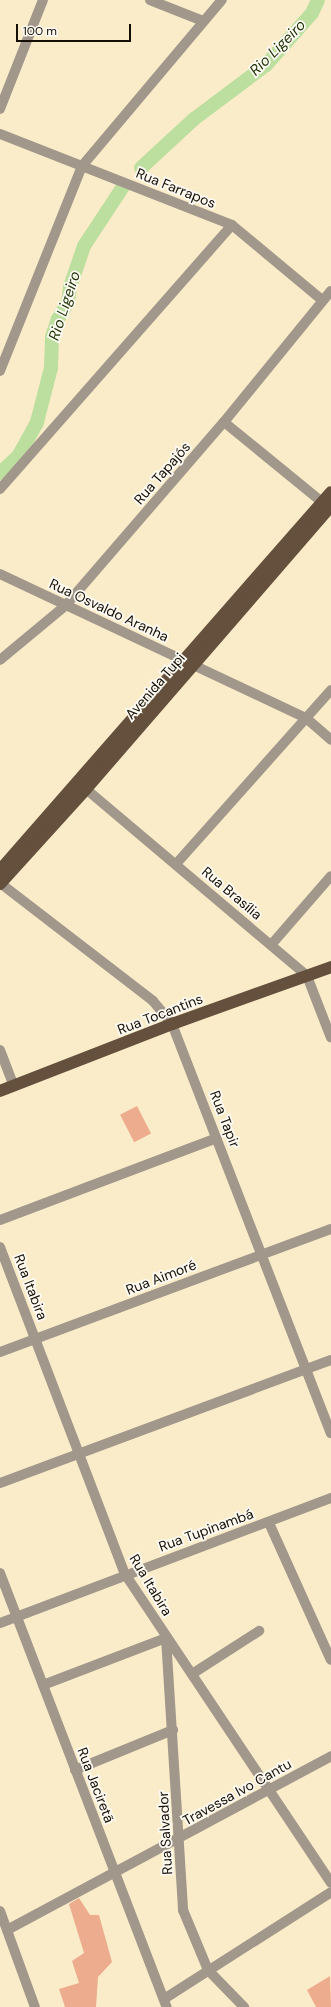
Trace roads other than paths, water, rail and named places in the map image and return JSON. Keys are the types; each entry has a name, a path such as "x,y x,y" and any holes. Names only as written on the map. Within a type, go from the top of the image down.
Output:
{"main road":[{"name":"Avenida Tupi","path":"0,870 328,507 331,492"},
{"name":"Avenida Tupi","path":"0,883 86,789 189,662"},
{"name":"Rua Tocantins","path":"0,1091 172,1024 331,967"}],"street":[{"path":"0,109 43,0"},
{"path":"150,0 203,21"},
{"path":"0,371 82,166 222,0"},
{"name":"Rua Farrapos","path":"0,134 232,226 322,300"},
{"path":"0,489 232,226"},
{"name":"Rua Tapajós","path":"0,660 65,606 224,422 322,300 331,291"},
{"path":"224,422 328,507"},
{"name":"Rua Osvaldo Aranha","path":"0,574 65,606 189,662 306,718 331,740"},
{"path":"176,864 331,690"},
{"name":"Rua Brasília","path":"86,789 307,976 331,1038"},
{"path":"271,945 331,876"},
{"name":"Rua Tapir","path":"0,883 153,1001 172,1024 331,1433"},
{"path":"0,1050 14,1086"},
{"path":"0,1220 217,1138"},
{"name":"Rua Aimoré","path":"0,1352 36,1340 331,1229"},
{"name":"Rua Itabira","path":"0,1247 125,1574 166,1638 192,1674 331,1883"},
{"path":"0,1483 80,1455 331,1360"},
{"name":"Rua Tupinambá","path":"0,1622 125,1574 269,1523 331,1498"},
{"path":"269,1523 331,1660"},
{"name":"Rua Jaciretã","path":"0,1573 165,2003"},
{"path":"192,1674 259,1631"},
{"path":"43,1685 166,1638"},
{"name":"Rua Salvador","path":"166,1638 180,1839 183,1910 208,1970 244,2007"},
{"path":"75,1770 173,1730"},
{"name":"Travessa Ivo Cantu","path":"7,1930 114,1871 180,1839 331,1756"},
{"path":"165,2003 208,1970 331,1892"},
{"path":"0,1911 34,2007"}],"waterway":[{"name":"Rio Ligeiro","path":"141,168 194,119 266,65 312,13 318,0"},
{"name":"Rio Ligeiro","path":"0,473 19,455 37,422 51,368 52,337 58,319 68,302 70,287 84,246 124,185"}]}
